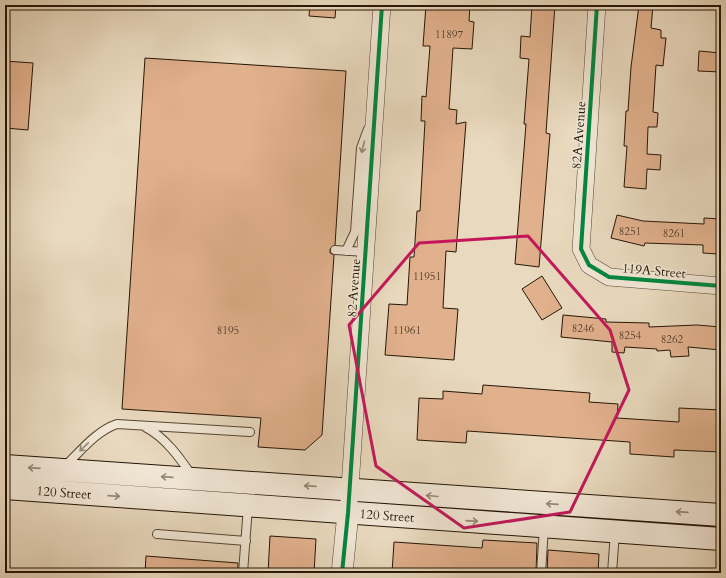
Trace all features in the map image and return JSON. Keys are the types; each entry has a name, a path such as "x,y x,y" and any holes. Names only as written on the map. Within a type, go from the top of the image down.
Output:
{"main road":[{"name":"120 Street","path":"5,466 349,489 451,498 721,515"},
{"name":"120 Street","path":"5,488 721,539"},
{"path":"687,536 697,530 721,530"}],"street":[{"name":"82 Avenue","path":"342,573 348,513 382,5"},
{"name":"82A Avenue","path":"589,265 581,249 597,5"},
{"name":"119A Street","path":"589,265 609,277 721,286"}],"lane":[{"path":"346,251 355,232 361,148 376,110"},
{"path":"335,250 366,252"},
{"path":"62,470 99,433 108,427 117,424 250,432"},
{"path":"142,426 151,430 166,443 180,458 193,478"},
{"path":"243,573 248,506"},
{"path":"541,573 544,526"},
{"path":"612,573 615,531"},
{"path":"157,534 246,541"}],"highlighted area":[{"path":"528,236 610,330 629,390 570,512 464,528 376,466 349,325 419,243"}],"building":[{"path":"310,5 336,5 335,18 309,16"},
{"path":"426,5 470,5 469,21 474,22 472,49 453,48 449,109 457,110 456,124 466,122 456,252 446,251 443,308 458,309 454,360 385,355 389,304 407,305 410,257 414,257 417,211 420,211 425,121 421,121 422,96 426,97 430,46 423,46"},
{"path":"532,5 555,5 546,133 550,134 539,267 515,264 526,124 524,124 529,59 520,58 521,36 530,37"},
{"path":"639,5 653,5 651,28 661,30 661,38 666,38 663,66 656,65 653,112 658,113 657,127 648,127 647,154 661,155 660,170 647,169 646,189 624,187 627,146 624,146 626,111 628,111 631,67"},
{"path":"699,51 721,53 721,72 698,71"},
{"path":"145,58 346,71 335,245 330,249 330,253 334,255 322,435 305,450 258,447 261,418 122,409"},
{"path":"5,61 33,63 28,130 5,128"},
{"path":"617,215 643,221 704,224 704,218 721,219 721,241 718,240 717,254 703,253 703,245 645,243 644,246 611,238"},
{"path":"542,276 562,308 542,320 522,289"},
{"path":"563,315 606,319 606,322 649,323 649,327 697,325 721,327 721,350 688,347 689,356 671,357 670,350 657,351 657,349 625,347 624,353 612,352 612,342 561,337"},
{"path":"483,385 590,393 589,402 618,404 617,418 679,422 679,408 721,410 721,452 674,450 674,457 630,454 630,442 467,431 466,443 417,440 419,398 443,399 443,391 482,394"},
{"path":"270,536 316,539 314,573 268,573"},
{"path":"483,540 537,543 536,573 392,573 394,542 482,548"},
{"path":"548,550 599,554 598,573 547,573"},
{"path":"146,556 238,563 238,573 145,573"}],"cycle path":[{"path":"342,573 348,513 382,5"},
{"path":"597,5 581,249 589,265 609,277 721,286"}]}
